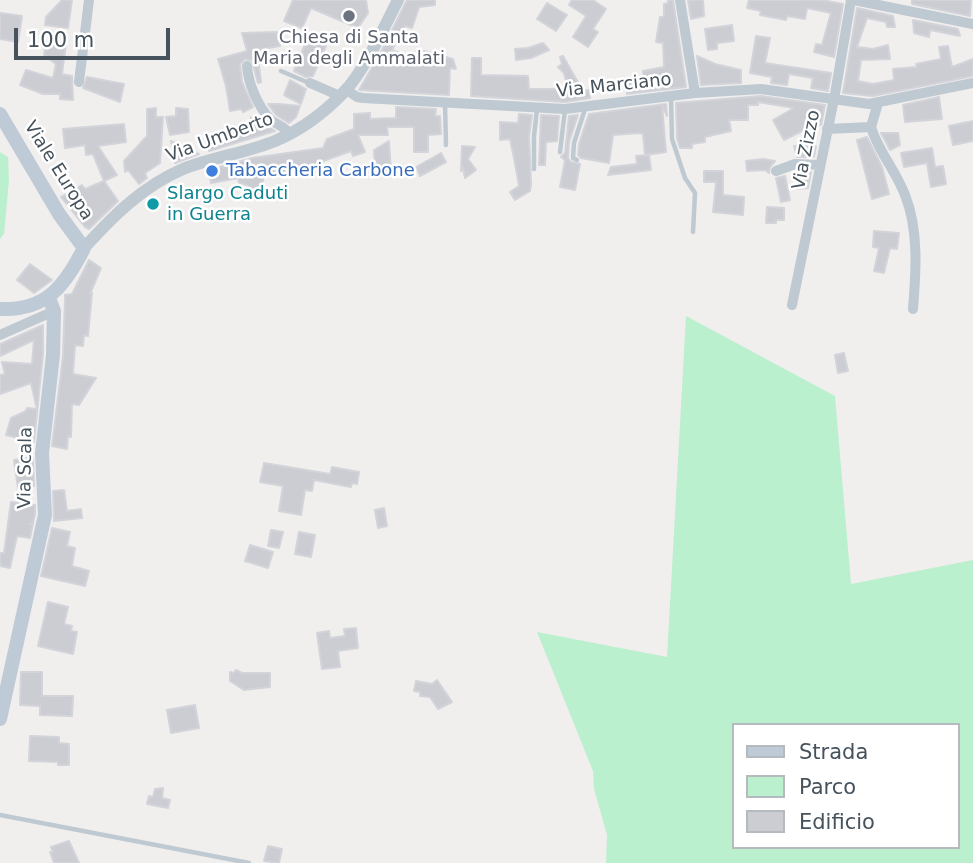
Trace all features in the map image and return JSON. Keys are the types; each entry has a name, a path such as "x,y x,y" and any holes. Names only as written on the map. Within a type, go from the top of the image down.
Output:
{"main road":[{"name":"Viale Europa","path":"0,114 59,214 84,248"},
{"name":"Via Umberto","path":"51,305 84,248"},
{"path":"0,309 51,305"},
{"name":"Via Scala","path":"0,719 45,515 42,453 53,355 51,305"}],"street":[{"path":"79,82 89,0"},
{"path":"680,0 695,93"},
{"path":"852,0 973,24"},
{"name":"Via Zizzo","path":"793,305 852,0"},
{"path":"348,94 396,5"},
{"path":"247,66 248,83 271,121 284,127 289,133"},
{"name":"Via Marciano","path":"310,83 348,94 537,109 585,108 695,93 761,89 869,104 973,83"},
{"name":"Via Umberto","path":"84,248 121,209 158,182 182,170 262,145 302,127 348,94"},
{"path":"882,102 872,130 905,195 911,216 914,231 913,309"},
{"path":"827,129 872,130"},
{"path":"776,171 795,164 820,164"},
{"path":"0,335 51,305"}],"lane":[{"path":"281,71 310,83"},
{"path":"671,96 672,139 685,178 695,193 693,232"},
{"path":"445,103 446,145"},
{"path":"578,160 573,158 574,143 585,108"},
{"path":"534,169 537,109"},
{"path":"560,152 565,109"},
{"path":"0,815 249,863"}],"green space":[{"path":"0,152 8,157 9,180 4,234 0,239"},
{"path":"686,316 835,396 851,584 973,560 973,863 606,863 607,835 594,789 593,771 537,632 667,657"}],"building":[{"path":"62,0 72,0 68,28 45,25 46,17"},
{"name":"Chiesa di Santa Maria degli Ammalati","path":"293,0 366,0 368,13 358,28 311,8 302,28 284,21"},
{"path":"407,0 435,0 435,5 419,7 412,28 405,26 392,50 420,61 424,51 453,59 456,69 450,68 449,95 359,90"},
{"path":"572,0 593,0 606,9 593,29 598,32 588,47 573,37 586,16 569,5"},
{"path":"668,0 673,0 686,87 627,94 627,83 644,80 643,71 664,67 663,43 656,42 660,17 664,17 664,4 668,3"},
{"path":"688,0 703,0 704,16 691,19"},
{"path":"749,0 822,0 843,4 834,57 814,52 816,44 822,45 831,13 807,8 805,19 787,16 786,20 760,15 761,11 747,8"},
{"path":"912,0 971,0 970,16 912,4"},
{"path":"547,3 567,15 556,31 537,19"},
{"path":"857,8 893,16 895,27 887,27 886,22 867,18 857,47 873,49 888,45 890,59 861,60 858,81 873,84 894,80 893,69 917,67 916,64 941,59 939,47 948,46 952,67 973,59 973,76 873,96 843,93"},
{"path":"0,13 22,16 18,42 0,39"},
{"path":"913,20 958,29 960,36 930,30 929,37 914,33"},
{"path":"732,25 734,41 717,43 717,49 708,50 705,29"},
{"path":"277,32 280,46 257,50 261,82 258,83 252,61 245,59 240,64 242,82 253,107 243,112 241,109 230,111 218,59 247,51 242,33"},
{"path":"756,36 770,38 765,63 831,73 828,91 811,88 813,78 789,74 787,85 771,83 772,77 750,73"},
{"path":"308,37 326,46 313,76 306,77 294,71"},
{"path":"46,42 66,44 62,74 72,76 73,100 60,99 60,94 43,94 20,85 26,70 53,78 56,64 44,55"},
{"path":"543,43 549,50 531,58 516,60 515,49"},
{"path":"563,56 583,91 589,90 590,98 565,102 471,96 472,58 481,58 481,75 528,76 529,89 568,89 564,73 558,67 562,64 560,57"},
{"path":"697,56 715,64 741,70 741,83 701,85"},
{"path":"87,77 124,84 120,102 83,88"},
{"path":"290,80 306,89 301,104 284,95"},
{"path":"761,96 825,105 821,125 814,125 784,140 773,120 794,108 758,102 758,105 748,105 748,120 729,120 731,131 705,137 705,142 692,144 692,148 680,148 677,138 676,103"},
{"path":"939,97 942,119 905,122 903,105"},
{"path":"268,104 300,106 296,117 289,123 276,115"},
{"path":"666,104 667,116 662,105 666,152 645,155 643,134 639,133 613,135 609,163 581,158 578,155 589,114"},
{"path":"396,107 436,109 435,116 440,116 441,134 428,135 428,152 414,152 414,127 387,127 388,135 358,135 365,152 353,156 351,151 307,167 289,169 288,174 264,177 258,200 245,198 247,185 239,183 238,178 211,183 209,170 252,158 323,148 327,139 354,129 354,114 370,113 370,119 396,118"},
{"path":"156,108 156,117 163,117 160,163 145,173 147,178 139,184 128,170 125,172 124,161 147,136 147,109"},
{"path":"176,108 188,109 189,132 170,135 166,117 176,116"},
{"path":"519,114 532,115 529,136 531,184 530,191 515,200 510,192 519,186 514,158 510,139 500,140 500,122 518,123"},
{"path":"541,115 559,116 557,141 546,142 545,165 539,165"},
{"path":"578,115 569,142 568,158 571,162 580,164 575,190 560,187 565,160 561,157 565,153 569,116"},
{"path":"251,117 259,131 267,126 275,131 209,151 208,144 215,143 215,139 250,129"},
{"path":"973,121 973,141 953,145 949,126"},
{"path":"124,124 126,142 98,146 117,175 104,181 93,154 86,155 85,145 65,148 63,129"},
{"path":"881,133 898,133 900,145 890,150"},
{"path":"867,137 882,167 889,194 872,199 857,140"},
{"path":"171,141 192,151 199,154 175,163"},
{"path":"389,141 391,172 375,173 374,150"},
{"path":"462,146 475,147 468,159 476,170 465,178 463,167 461,171"},
{"path":"794,146 816,146 814,157 797,157"},
{"path":"932,148 935,167 943,166 946,184 931,187 927,163 904,167 901,153"},
{"path":"441,153 446,162 420,176 416,167"},
{"path":"649,155 651,170 608,175 611,167 637,164 636,156"},
{"path":"746,161 775,161 769,173 765,170 747,171"},
{"path":"704,171 723,171 723,195 744,197 743,215 713,212 716,182 704,182"},
{"path":"804,172 811,172 808,188 793,189"},
{"path":"785,176 790,200 781,202 776,178"},
{"path":"104,181 118,201 89,229 61,197 82,185 85,189"},
{"path":"767,207 784,208 784,220 766,223"},
{"path":"874,231 899,233 897,249 890,248 884,273 874,271 879,248 873,247"},
{"path":"89,260 101,268 90,294 92,293 88,336 84,335 83,346 75,345 73,374 96,378 79,405 72,404 71,437 68,436 67,449 52,446 63,356 65,295 72,294"},
{"path":"30,264 52,280 34,293 17,280"},
{"path":"43,325 43,354 34,442 6,435 11,418 27,408 37,409 31,383 0,394 0,375 5,374 2,362 32,364 34,340 0,356 0,344"},
{"path":"844,353 848,371 838,373 835,355"},
{"path":"33,457 34,486 18,488 14,460"},
{"path":"264,463 330,474 332,467 359,472 357,484 352,483 351,487 314,480 312,491 305,490 301,515 279,511 283,486 260,482"},
{"path":"64,490 67,511 81,509 82,518 54,521 53,491"},
{"path":"11,502 35,505 35,514 33,523 30,524 33,524 30,538 17,536 10,568 0,566 0,553 4,553"},
{"path":"384,508 387,526 378,528 375,510"},
{"path":"52,528 70,532 67,546 75,548 72,566 89,571 85,586 41,576"},
{"path":"271,530 283,532 279,548 268,546"},
{"path":"299,532 315,535 311,557 295,554"},
{"path":"250,545 273,552 268,568 245,561"},
{"path":"48,602 68,607 64,624 72,626 71,631 77,632 73,654 38,646"},
{"path":"356,628 358,648 338,651 340,667 322,669 317,633 329,631 330,638 345,636 344,629"},
{"path":"236,670 242,673 270,673 270,687 244,690 230,681 230,672 234,673"},
{"path":"21,672 42,672 42,696 73,696 72,716 40,715 40,706 20,705"},
{"path":"437,680 452,702 438,709 430,697 420,696 420,692 414,691 416,681 432,684"},
{"path":"195,705 199,728 171,733 167,710"},
{"path":"30,736 59,737 59,743 69,744 69,765 29,761"},
{"path":"163,788 162,798 170,800 168,808 147,804 155,789"},
{"path":"69,841 79,863 54,863 51,847"},
{"path":"268,846 282,849 279,863 264,861"}],"place":[{"name":"Chiesa di Santa Maria degli Ammalati","path":"349,16"},
{"name":"Tabaccheria Carbone","path":"212,171"},
{"name":"Slargo Caduti in Guerra","path":"153,204"}]}
